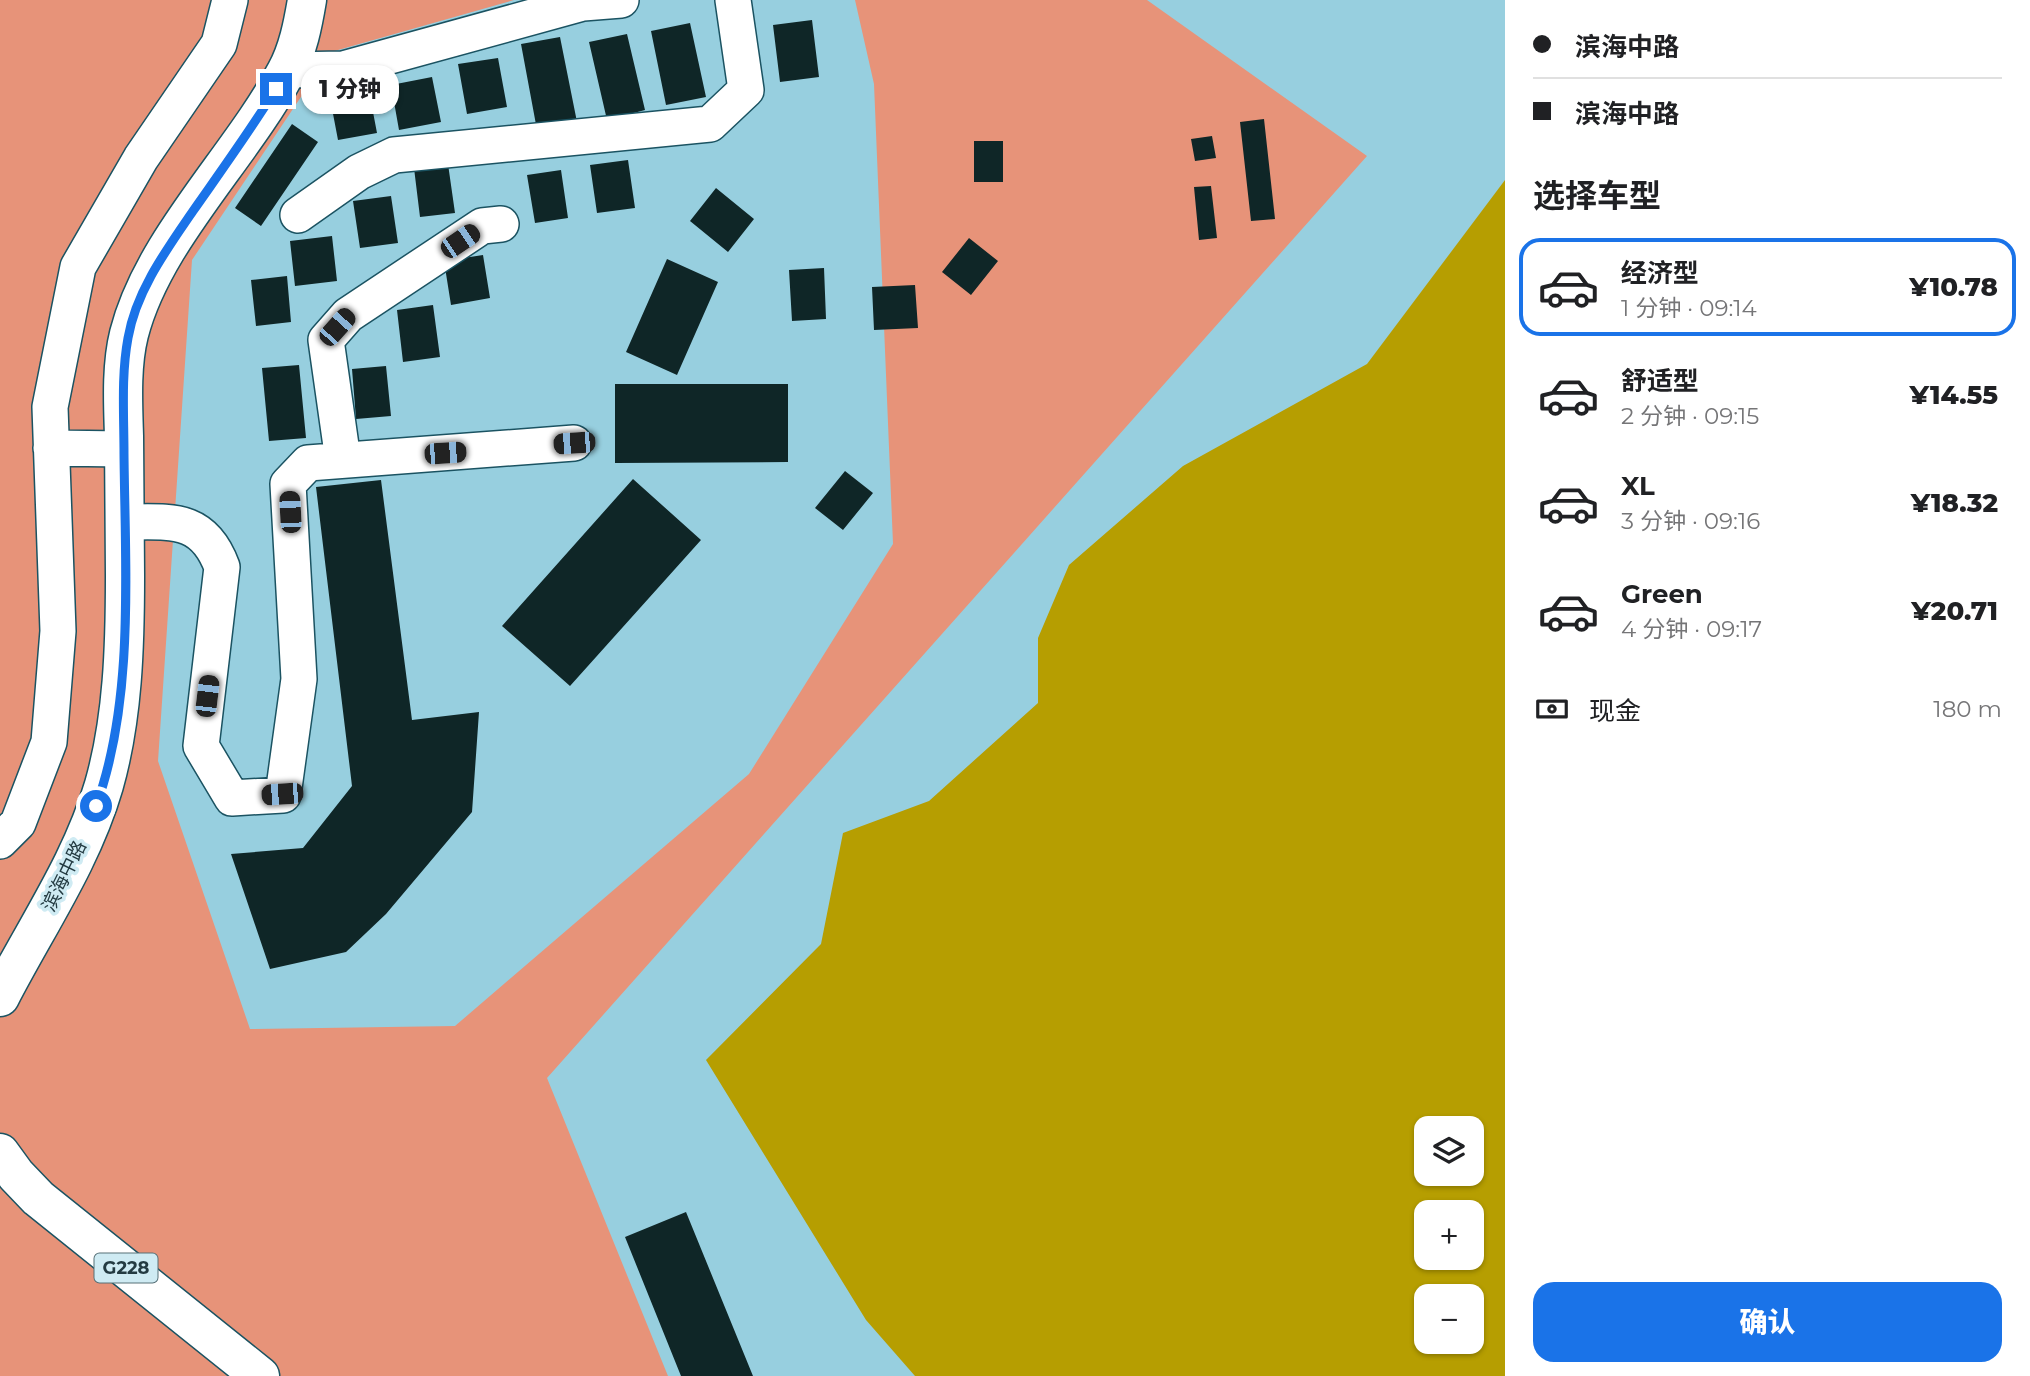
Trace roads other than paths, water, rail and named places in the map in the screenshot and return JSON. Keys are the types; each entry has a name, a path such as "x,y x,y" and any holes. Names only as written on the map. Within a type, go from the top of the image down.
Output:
{"highway":[{"name":"滨海中路","path":"0,997 81,845 103,785 117,724 123,648 124,383 128,336 142,296 163,254 264,108 287,70 301,32 307,0"},
{"name":"G228","path":"0,1153 38,1198 260,1376"}],"lane":[{"path":"0,842 18,823 49,742 58,631 50,407 78,267 141,158 219,44 230,0"},
{"path":"287,70 343,69 583,3 621,0"},
{"path":"298,215 359,172 394,155 710,124 746,90 733,0"},
{"path":"343,460 326,340 348,315 482,226 500,224"},
{"path":"124,522 177,522 203,535 215,549 222,567 201,746 232,798 282,794 299,679 288,484 308,463 574,443"},
{"path":"51,448 124,449"}]}
